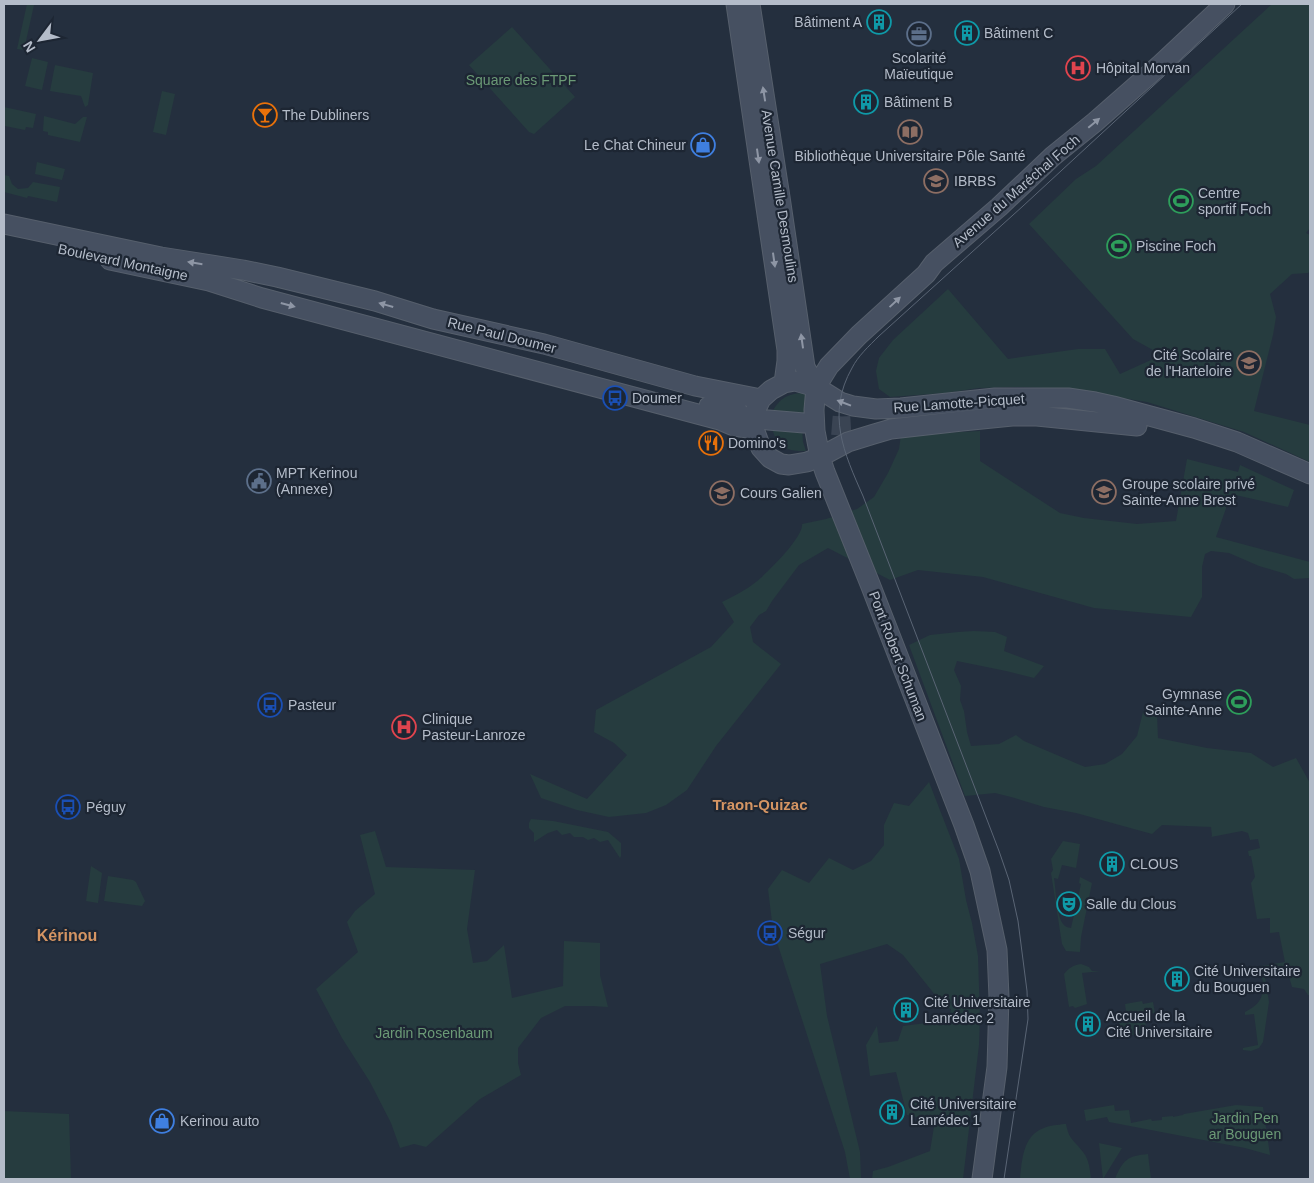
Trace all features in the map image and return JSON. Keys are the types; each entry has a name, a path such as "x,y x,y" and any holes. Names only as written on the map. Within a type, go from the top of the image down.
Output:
{"main road":[{"name":"Avenue Camille Desmoulins","path":"736,4 787,350 784,382"},
{"name":"Avenue Camille Desmoulins","path":"750,4 805,367 816,387"},
{"name":"Avenue du Maréchal Foch","path":"816,387 829,366 859,335 926,274 934,263 1053,156 1152,72 1225,4"},
{"name":"Boulevard Montaigne","path":"4,224 161,258 243,270"},
{"name":"Boulevard Montaigne","path":"4,235 150,269 202,279 262,298 395,334 432,333 509,354 615,387"},
{"name":"Rue Paul Doumer","path":"243,270 544,344 696,386 761,400"},
{"path":"433,318 462,331 739,410 615,387"},
{"path":"766,421 755,414 761,400 771,390 784,382 795,381 816,387"},
{"path":"615,387 734,426 766,421 804,420"},
{"name":"Rue Lamotte-Picquet","path":"816,387 840,402 876,409 995,398 1068,398 1113,406 1194,428 1237,442 1310,474"},
{"name":"Pont Robert Schuman","path":"816,387 815,431 825,472 975,856 984,887 997,950 1000,997 998,1067 982,1179"},
{"name":"Rue Lamotte-Picquet","path":"1194,428 1080,408 1015,404 980,406 858,422 1008,410 1080,414 1160,430 1213,445 1244,456 1310,485"},
{"name":"Rue Lamotte-Picquet","path":"766,421 760,448 770,458 781,464 789,465 807,462 848,442 882,432 962,421 1012,416 1037,416 1137,426"}],"green space":[{"path":"27,4 34,5 24,50 17,49"},
{"name":"Centre sportif Foch","path":"1272,4 1310,4 1310,228 1306,233 1310,235 1310,271 1308,273 1292,274 1270,294 1276,317 1254,411 1310,425 1310,462 1244,432 1147,402 1066,389 979,388 945,393 890,397 879,389 876,371 879,358 893,340 948,289 1008,359 1078,349 1105,349 1120,374 1162,355 1133,339 1029,224 1076,179 1096,166"},
{"name":"Square des FTPF","path":"512,27 575,97 534,134 529,132 469,65"},
{"path":"32,58 48,62 42,90 25,86"},
{"path":"55,65 93,73 88,105 85,107 81,96 50,91"},
{"path":"162,91 175,94 166,135 153,132"},
{"path":"4,107 36,114 33,128 26,127 25,130 5,126"},
{"path":"44,116 75,124 83,117 87,117 80,142 48,135 48,132 43,131"},
{"path":"37,162 65,169 62,180 35,174"},
{"path":"4,175 9,176 12,184 18,189 28,188 33,182 60,187 57,202 28,196 27,198 4,192"},
{"path":"800,393 809,395 803,415 772,412 783,398"},
{"path":"771,425 802,428 806,451 792,450 782,446 776,438"},
{"path":"980,431 980,461 1060,513 1084,518 1137,524 1176,521 1187,459 1238,472 1240,465 1294,490 1288,507 1231,494 1216,537 1310,562 1310,578 1294,579 1286,574 1259,566 1229,553 1211,551 1205,554 1202,567 1202,597 1191,617 1094,608 983,577 918,570 890,580 828,548 799,565 766,611 759,615 750,627 753,642 781,664 716,746 687,790 666,805 646,813 609,817 577,810 541,798 530,774 587,799 627,755 614,743 594,732 596,710 711,647 734,622 722,602 748,588 768,571 791,546 801,530 802,524 857,509 874,497 899,449 901,435"},
{"path":"974,631 995,632 1007,637 1004,651 1044,666 1034,678 957,661 954,670 961,686 960,700 971,746 999,744 1016,735 1024,741 1085,767 1105,764 1122,754 1137,736 1143,712 1153,707 1157,714 1158,738 1207,748 1251,753 1273,767 1296,758 1310,783 1310,995 1304,989 1292,987 1286,966 1264,971 1269,1002 1263,1042 1259,1048 1251,1051 1243,1050 1243,1048 1258,1045 1254,1014 1245,1015 1245,1012 1252,1008 1261,998 1263,987 1261,966 1285,962 1279,932 1270,933 1270,918 1257,919 1251,883 1255,877 1251,856 1249,856 1248,851 1260,848 1258,839 1250,840 1248,833 1242,831 1211,837 1211,827 1162,825 1152,834 995,793 965,796 909,645 930,635"},
{"path":"929,782 959,859 978,956 979,1045 963,1179 872,1179 873,1171 930,1151 935,1121 907,1115 896,1072 870,1076 866,1045 877,1026 879,1043 898,1041 903,1026 949,1020 951,1009 944,1006 903,955 887,944 820,964 827,1016 860,1152 861,1179 850,1179 845,1152 773,930 768,889 782,870 809,883 829,858 853,870 871,861 884,845 884,825 894,803 909,806"},
{"path":"531,819 553,821 608,832 621,843 621,856 620,858 608,840 600,842 594,838 588,840 583,837 574,837 570,833 562,835 557,830 548,833 534,842 534,833 529,828"},
{"name":"Jardin Rosenbaum","path":"375,831 386,867 475,870 467,929 473,963 487,961 504,945 512,998 563,986 564,941 600,943 600,975 608,1007 565,1006 541,1018 518,1048 518,1063 521,1075 480,1099 426,1147 414,1144 400,1148 391,1123 370,1082 342,1038 316,989 358,952 347,922 355,911 375,894 360,835"},
{"path":"1063,841 1080,844 1076,868 1062,865 1058,879 1054,878 1059,916 1066,927 1071,928 1081,884 1079,883 1080,877 1092,883 1081,937 1080,952 1066,951 1062,944 1051,873 1053,870 1051,859"},
{"path":"91,866 102,873 98,903 86,901"},
{"path":"108,876 136,882 145,901 142,906 104,901"},
{"path":"1081,964 1089,967 1092,971 1101,971 1082,973 1087,1004 1075,1008 1073,1006 1069,1007 1064,974 1071,967"},
{"path":"1142,1001 1143,1004 1153,1002 1155,1013 1144,1014 1147,1033 1110,1038 1120,1026 1119,1023 1122,1023 1127,1018 1125,1004"},
{"name":"Jardin Pen ar Bouguen","path":"1114,1105 1115,1111 1129,1110 1131,1123 1151,1119 1152,1121 1162,1120 1162,1117 1173,1117 1236,1105 1263,1107 1270,1155 1245,1148 1109,1122 1107,1117 1086,1121 1084,1110"},
{"path":"4,1111 69,1114 71,1179 4,1179"},
{"path":"1066,1124 1070,1137 1087,1158 1091,1179 1020,1179 1025,1149 1032,1136 1037,1131 1046,1127"},
{"path":"1099,1143 1122,1148 1103,1179"},
{"path":"1148,1154 1151,1179 1115,1179 1123,1163 1135,1156"}],"tunnel":[{"path":"804,423 842,426 858,425"}],"tram line":[{"path":"1004,1179 1028,1019 1027,991 1018,921 1009,880 999,851 844,449 839,417 840,401 844,385 854,364 879,336 1242,4"}],"place":[{"name":"Bâtiment A","path":"879,22"},
{"name":"Bâtiment C","path":"967,33"},
{"name":"Scolarité Maïeutique","path":"919,34"},
{"name":"Hôpital Morvan","path":"1078,68"},
{"name":"Bâtiment B","path":"866,102"},
{"name":"The Dubliners","path":"265,115"},
{"name":"Bibliothèque Universitaire Pôle Santé","path":"910,132"},
{"name":"Le Chat Chineur","path":"703,145"},
{"name":"IBRBS","path":"936,181"},
{"name":"Centre sportif Foch","path":"1181,201"},
{"name":"Piscine Foch","path":"1119,246"},
{"name":"Cité Scolaire de l'Harteloire","path":"1249,363"},
{"name":"Doumer","path":"615,398"},
{"name":"Domino's","path":"711,443"},
{"name":"MPT Kerinou (Annexe)","path":"259,481"},
{"name":"Groupe scolaire privé Sainte-Anne Brest","path":"1104,492"},
{"name":"Cours Galien","path":"722,493"},
{"name":"Gymnase Sainte-Anne","path":"1239,702"},
{"name":"Pasteur","path":"270,705"},
{"name":"Clinique Pasteur-Lanroze","path":"404,727"},
{"name":"Péguy","path":"68,807"},
{"name":"CLOUS","path":"1112,864"},
{"name":"Salle du Clous","path":"1069,904"},
{"name":"Ségur","path":"770,933"},
{"name":"Cité Universitaire du Bouguen","path":"1177,979"},
{"name":"Cité Universitaire Lanrédec 2","path":"906,1010"},
{"name":"Accueil de la Cité Universitaire","path":"1088,1024"},
{"name":"Cité Universitaire Lanrédec 1","path":"892,1112"},
{"name":"Kerinou auto","path":"162,1121"}],"district":[{"name":"Traon-Quizac","path":"760,805"},
{"name":"Kérinou","path":"67,935"}]}
